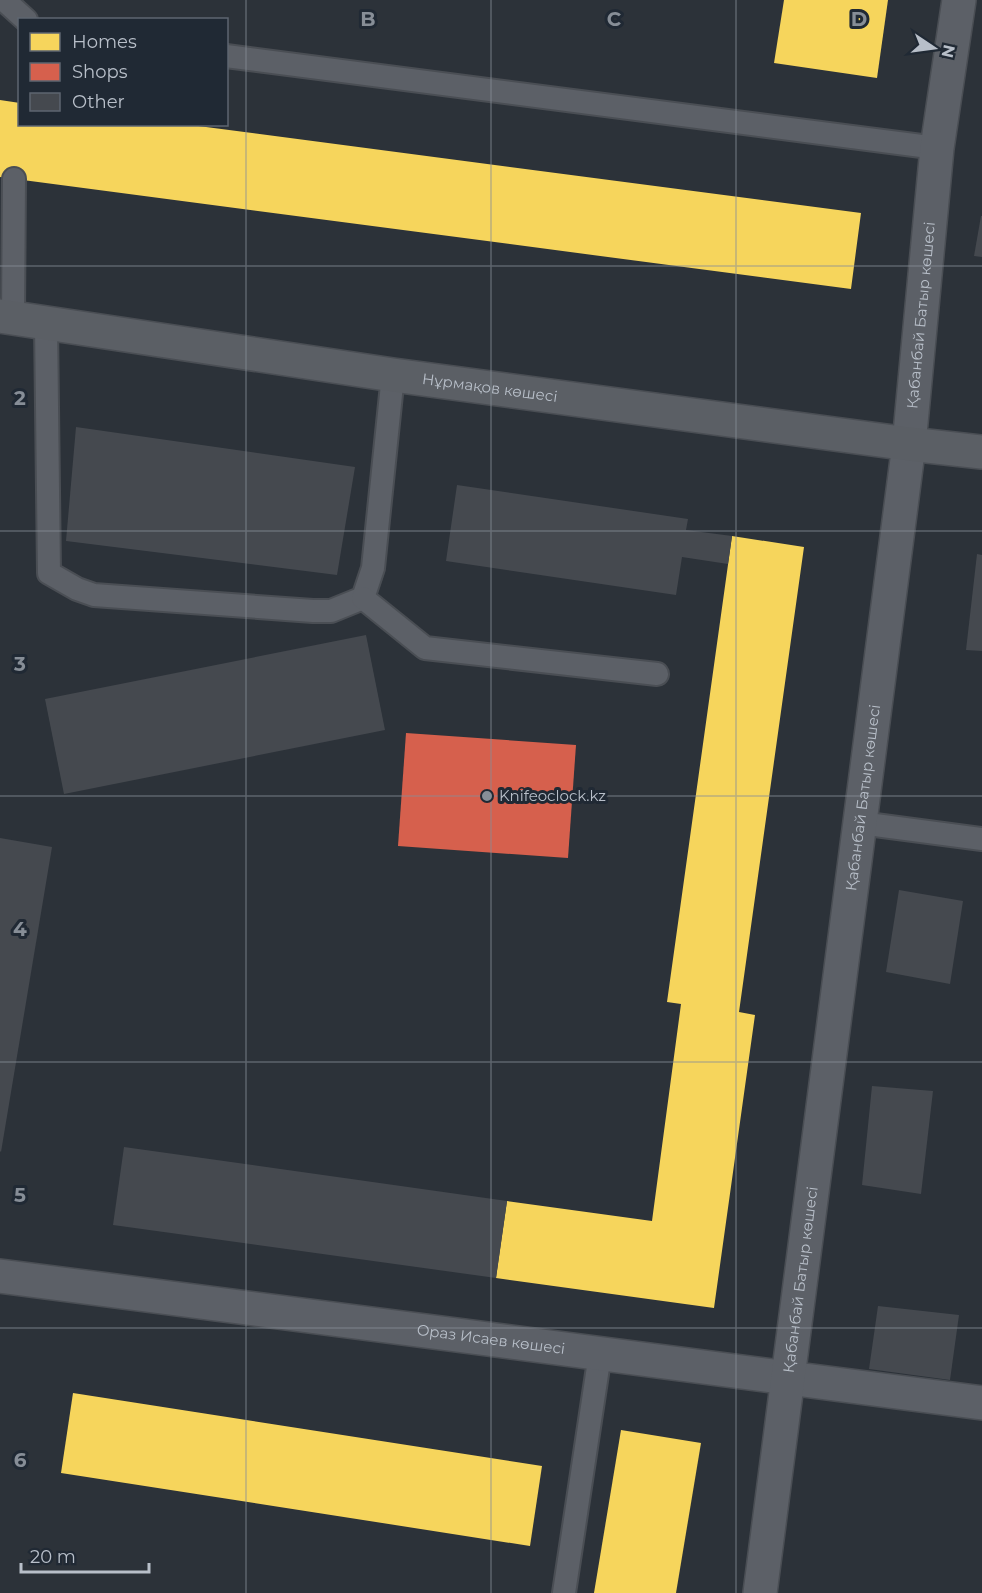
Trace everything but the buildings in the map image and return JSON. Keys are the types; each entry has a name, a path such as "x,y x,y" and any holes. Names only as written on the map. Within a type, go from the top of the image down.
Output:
{"street":[{"name":"Қабанбай Батыр көшесі","path":"760,1593 909,444 937,148 959,0"},
{"name":"Нұрмақов көшесі","path":"6,316 393,375 982,452"},
{"name":"Ораз Исаев көшесі","path":"0,1276 982,1403"}],"lane":[{"path":"4,0 24,18"},
{"path":"228,56 937,148"},
{"path":"6,316 14,179"},
{"path":"46,323 49,573 77,590 94,595 313,611 332,611 363,598 373,568 393,375"},
{"path":"363,598 425,648 657,674"},
{"path":"860,823 982,839"},
{"path":"564,1593 600,1354"}],"place":[{"name":"Knifeoclock.kz","path":"487,796"}]}
